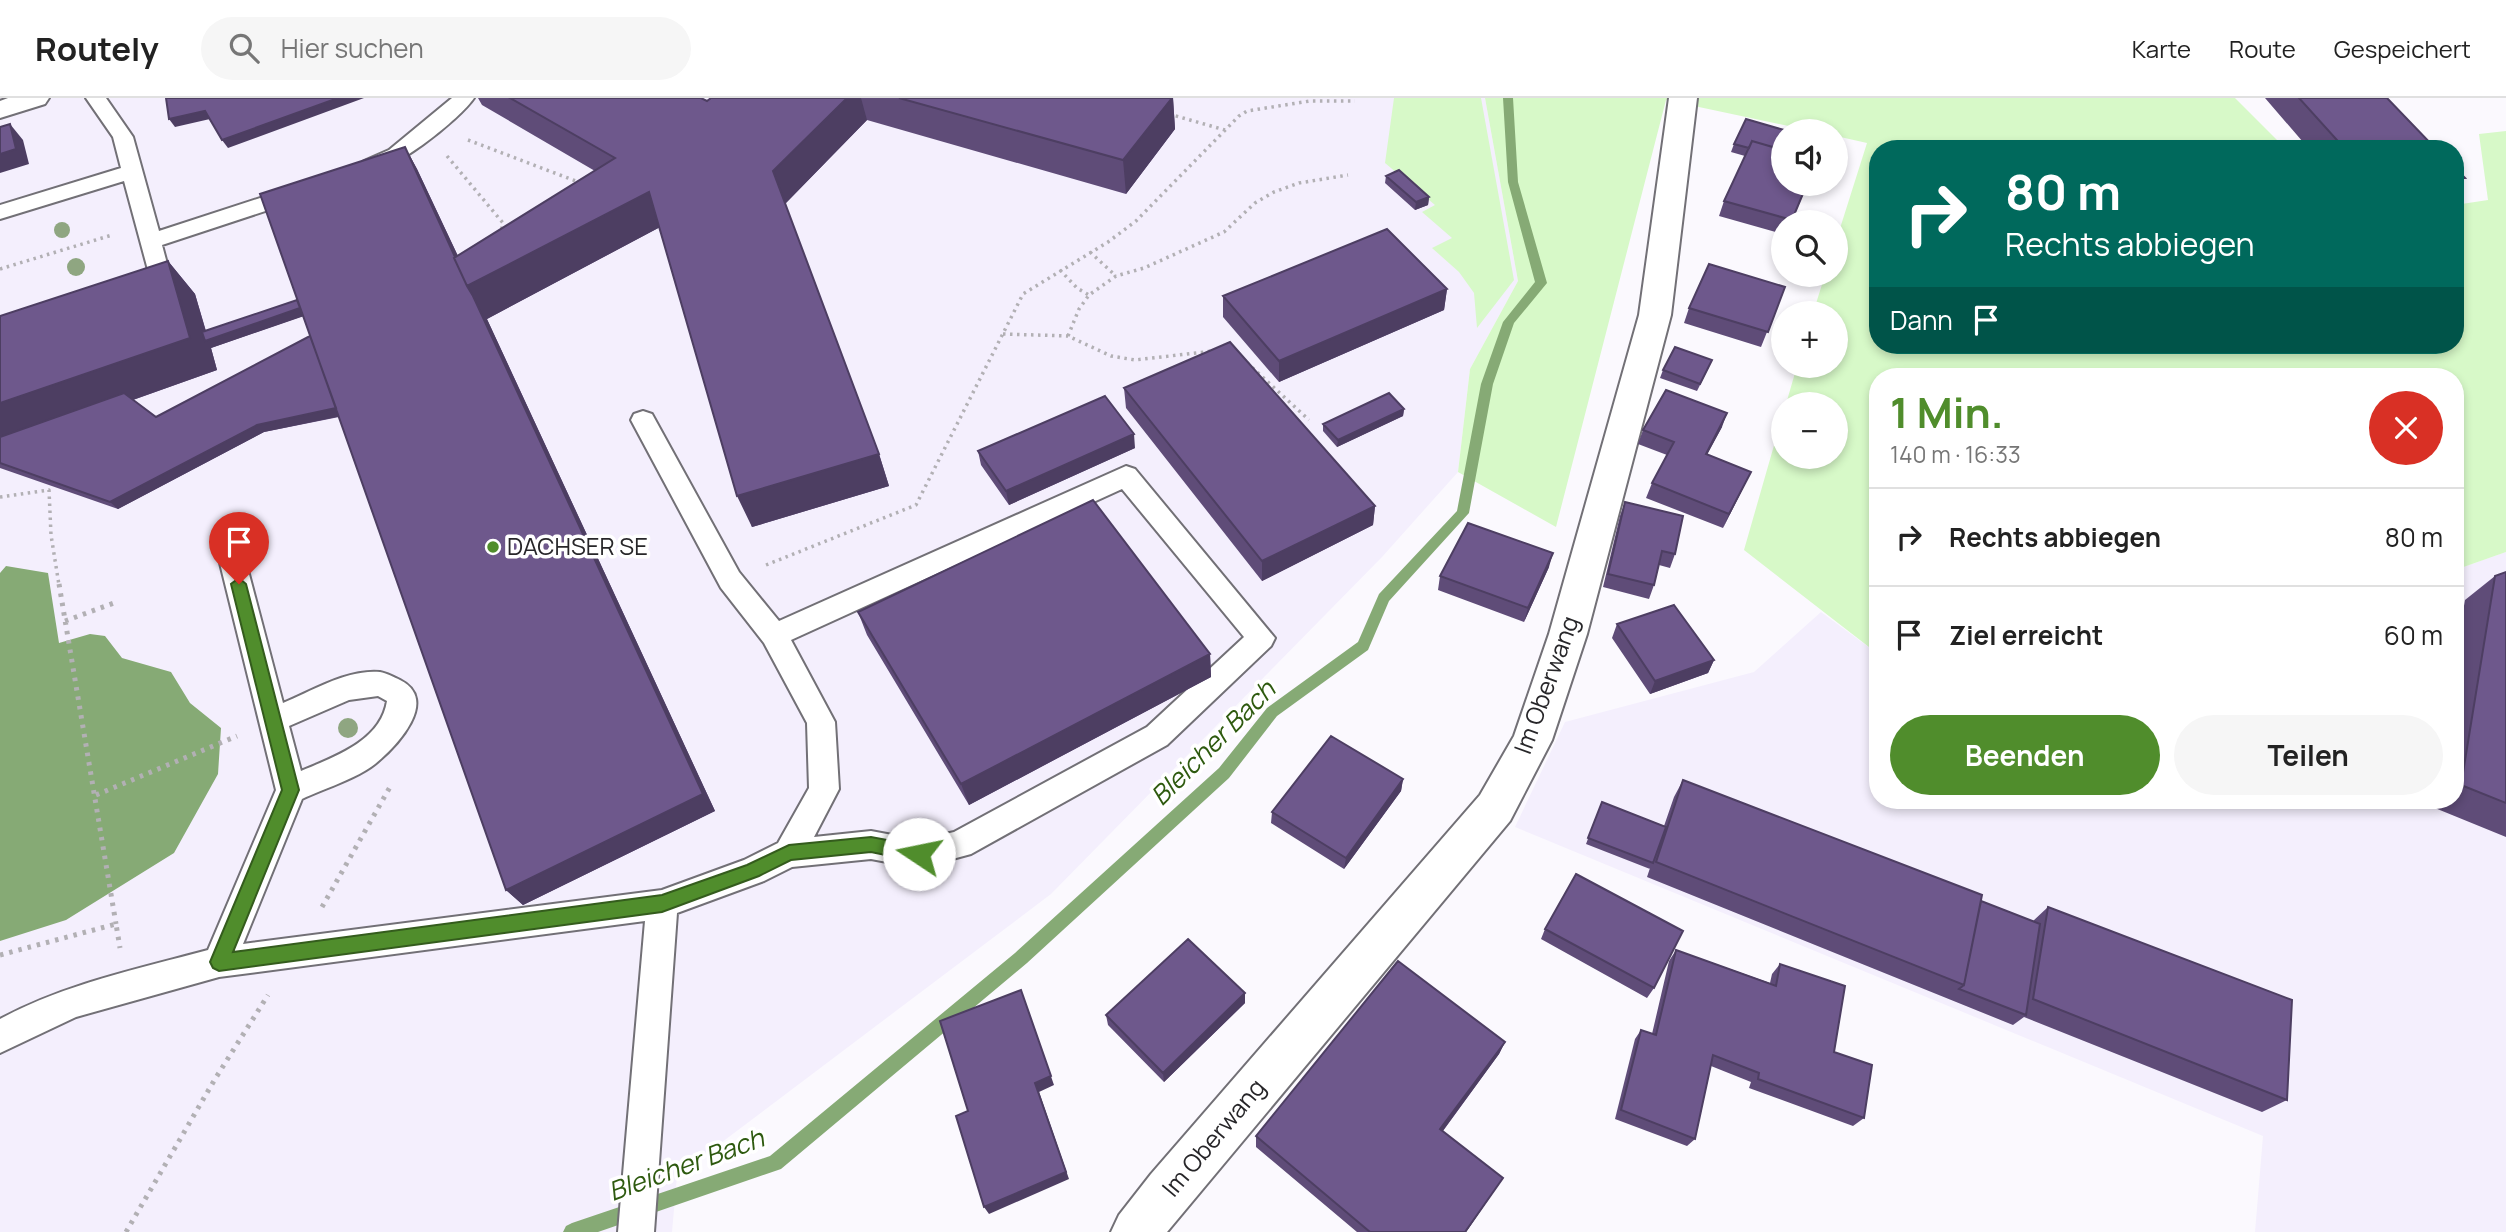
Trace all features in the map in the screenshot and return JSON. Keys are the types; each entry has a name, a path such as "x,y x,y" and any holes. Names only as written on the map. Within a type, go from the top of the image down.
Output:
{"street":[{"path":"0,110 36,98"},
{"name":"Im Oberwang","path":"1136,1232 1495,808 1532,740 1568,634 1655,315 1683,98"}],"lane":[{"path":"96,98 123,137 170,318"},
{"path":"353,174 396,155 464,98"},
{"path":"0,212 132,172"},
{"path":"150,241 317,187"},
{"path":"136,292 161,284"},
{"path":"643,420 730,580 774,635 821,722 824,789 789,853"},
{"path":"0,1037 37,1016 127,987 219,962 662,904 753,871 789,853 871,845 919,854 960,844 1157,736 1261,638 1126,476 774,635"},
{"path":"219,962 291,790 232,559"},
{"path":"273,720 346,689 380,684 402,695 398,722 363,757 291,790"},
{"path":"636,1232 662,904"}],"path":[{"path":"730,580 916,505 1023,294 1117,236 1138,219 1247,111 1310,101 1355,101"},
{"path":"1161,112 1226,130"},
{"path":"424,129 454,135 589,186"},
{"path":"424,129 503,223 501,234"},
{"path":"1068,336 1079,309 1089,295 1116,276 1144,268 1224,232 1255,203 1274,192 1299,183 1348,175"},
{"path":"0,269 119,232"},
{"path":"1090,252 1116,276"},
{"path":"1060,270 1077,288 1089,295"},
{"path":"1003,334 1068,336 1111,356 1135,359 1218,351"},
{"path":"1238,356 1248,360 1309,420"},
{"path":"0,497 49,490 51,535 127,987"},
{"path":"65,621 114,603"},
{"path":"96,795 229,739"},
{"path":"0,955 116,924"}],"shaded area":[{"path":"0,98 1485,98 1518,281 1470,369 1458,472 1382,557 1051,894 677,1176 672,1232 0,1232"},
{"path":"1394,98 1481,98 1514,280 1477,328 1474,293 1459,272 1432,248 1452,238 1422,212 1435,205 1385,163"},
{"path":"1485,98 2235,98 2277,140 1869,140 1869,354 2464,354 2464,204 2488,200 2479,134 2506,131 2506,552 2464,567 2464,368 1869,368 1869,647 1744,550 1771,456 1771,469 1848,469 1848,392 1789,392 1794,378 1848,378 1848,301 1817,301 1821,287 1848,287 1848,210 1846,210 1867,143 1848,139 1848,119 1771,119 1771,122 1666,100 1556,527 1458,472 1470,369 1518,281"},
{"path":"2506,552 2506,1232 2255,1232 2263,1136 1515,827 1565,722 1754,672 1821,612 1869,647 1869,809 2464,809 2464,567"},
{"path":"6,566 48,573 59,643 90,634 105,636 122,658 171,672 190,703 221,728 218,774 174,853 66,920 0,941 0,573"}],"building":[{"path":"166,98 338,98 222,140 205,111 169,119"},
{"path":"510,98 701,98 707,101 711,98 847,98 773,171 879,454 737,496 649,192 467,286 454,258 615,158"},
{"path":"899,98 1172,98 1123,160"},
{"path":"2299,98 2387,98 2427,140 2337,140"},
{"path":"1746,119 1771,126 1771,147 1752,141 1749,148 1734,144"},
{"path":"10,124 16,149 0,154 0,127"},
{"path":"1752,141 1771,147 1771,196 1802,196 1796,210 1771,210 1771,214 1724,201"},
{"name":"DACHSER SE","path":"405,147 703,794 506,890 260,194"},
{"path":"1399,170 1429,197 1416,202 1386,176"},
{"path":"1387,229 1447,289 1279,361 1223,296"},
{"path":"168,261 190,338 0,403 0,316"},
{"path":"1709,264 1771,283 1771,287 1785,287 1780,301 1771,301 1771,324 1768,332 1689,308"},
{"path":"297,300 300,308 205,341 202,332"},
{"path":"310,336 336,408 257,425 110,502 0,463 0,437 124,393 156,417"},
{"path":"1230,342 1375,506 1262,561 1124,388"},
{"path":"1675,347 1712,360 1700,384 1663,370"},
{"path":"1666,390 1727,413 1706,454 1751,472 1729,514 1652,483 1674,442 1643,430"},
{"path":"1389,393 1404,409 1338,440 1323,424"},
{"path":"1105,396 1134,434 1006,491 978,451"},
{"path":"1093,500 1210,654 961,784 858,612"},
{"path":"1625,502 1683,516 1675,554 1662,551 1654,585 1608,574"},
{"path":"1468,523 1553,553 1528,608 1440,576"},
{"path":"2506,572 2506,803 2464,786 2464,767 2495,576"},
{"path":"1674,605 1714,660 1655,681 1617,624"},
{"path":"1331,736 1403,779 1346,858 1272,812"},
{"path":"1683,780 1982,895 1964,985 1656,862"},
{"path":"1602,802 1666,827 1653,863 1588,838"},
{"path":"1576,874 1683,931 1654,988 1545,929"},
{"path":"1981,901 2040,924 2026,1015 1959,989 1964,985"},
{"path":"2048,907 2292,1000 2287,1100 2033,999"},
{"path":"1188,939 1245,993 1163,1073 1106,1015"},
{"path":"1676,950 1776,986 1780,964 1845,986 1834,1052 1872,1065 1864,1118 1758,1079 1759,1073 1713,1055 1695,1139 1621,1110 1641,1030 1656,1035"},
{"path":"1398,961 1505,1042 1440,1129 1503,1178 1465,1232 1370,1232 1256,1136"},
{"path":"1021,990 1051,1076 1035,1083 1066,1172 984,1207 956,1116 968,1111 940,1021"}],"waterway":[{"name":"Bleicher Bach","path":"572,1232 775,1163 1021,958 1224,773 1272,712 1363,646 1384,598 1463,513 1487,384 1509,322 1541,283 1513,182 1508,98"}],"place":[{"name":"DACHSER SE","path":"493,547"}],"route":[{"path":"239,584 291,790 219,962 662,904 753,871 789,853 871,845 919,854"}]}
